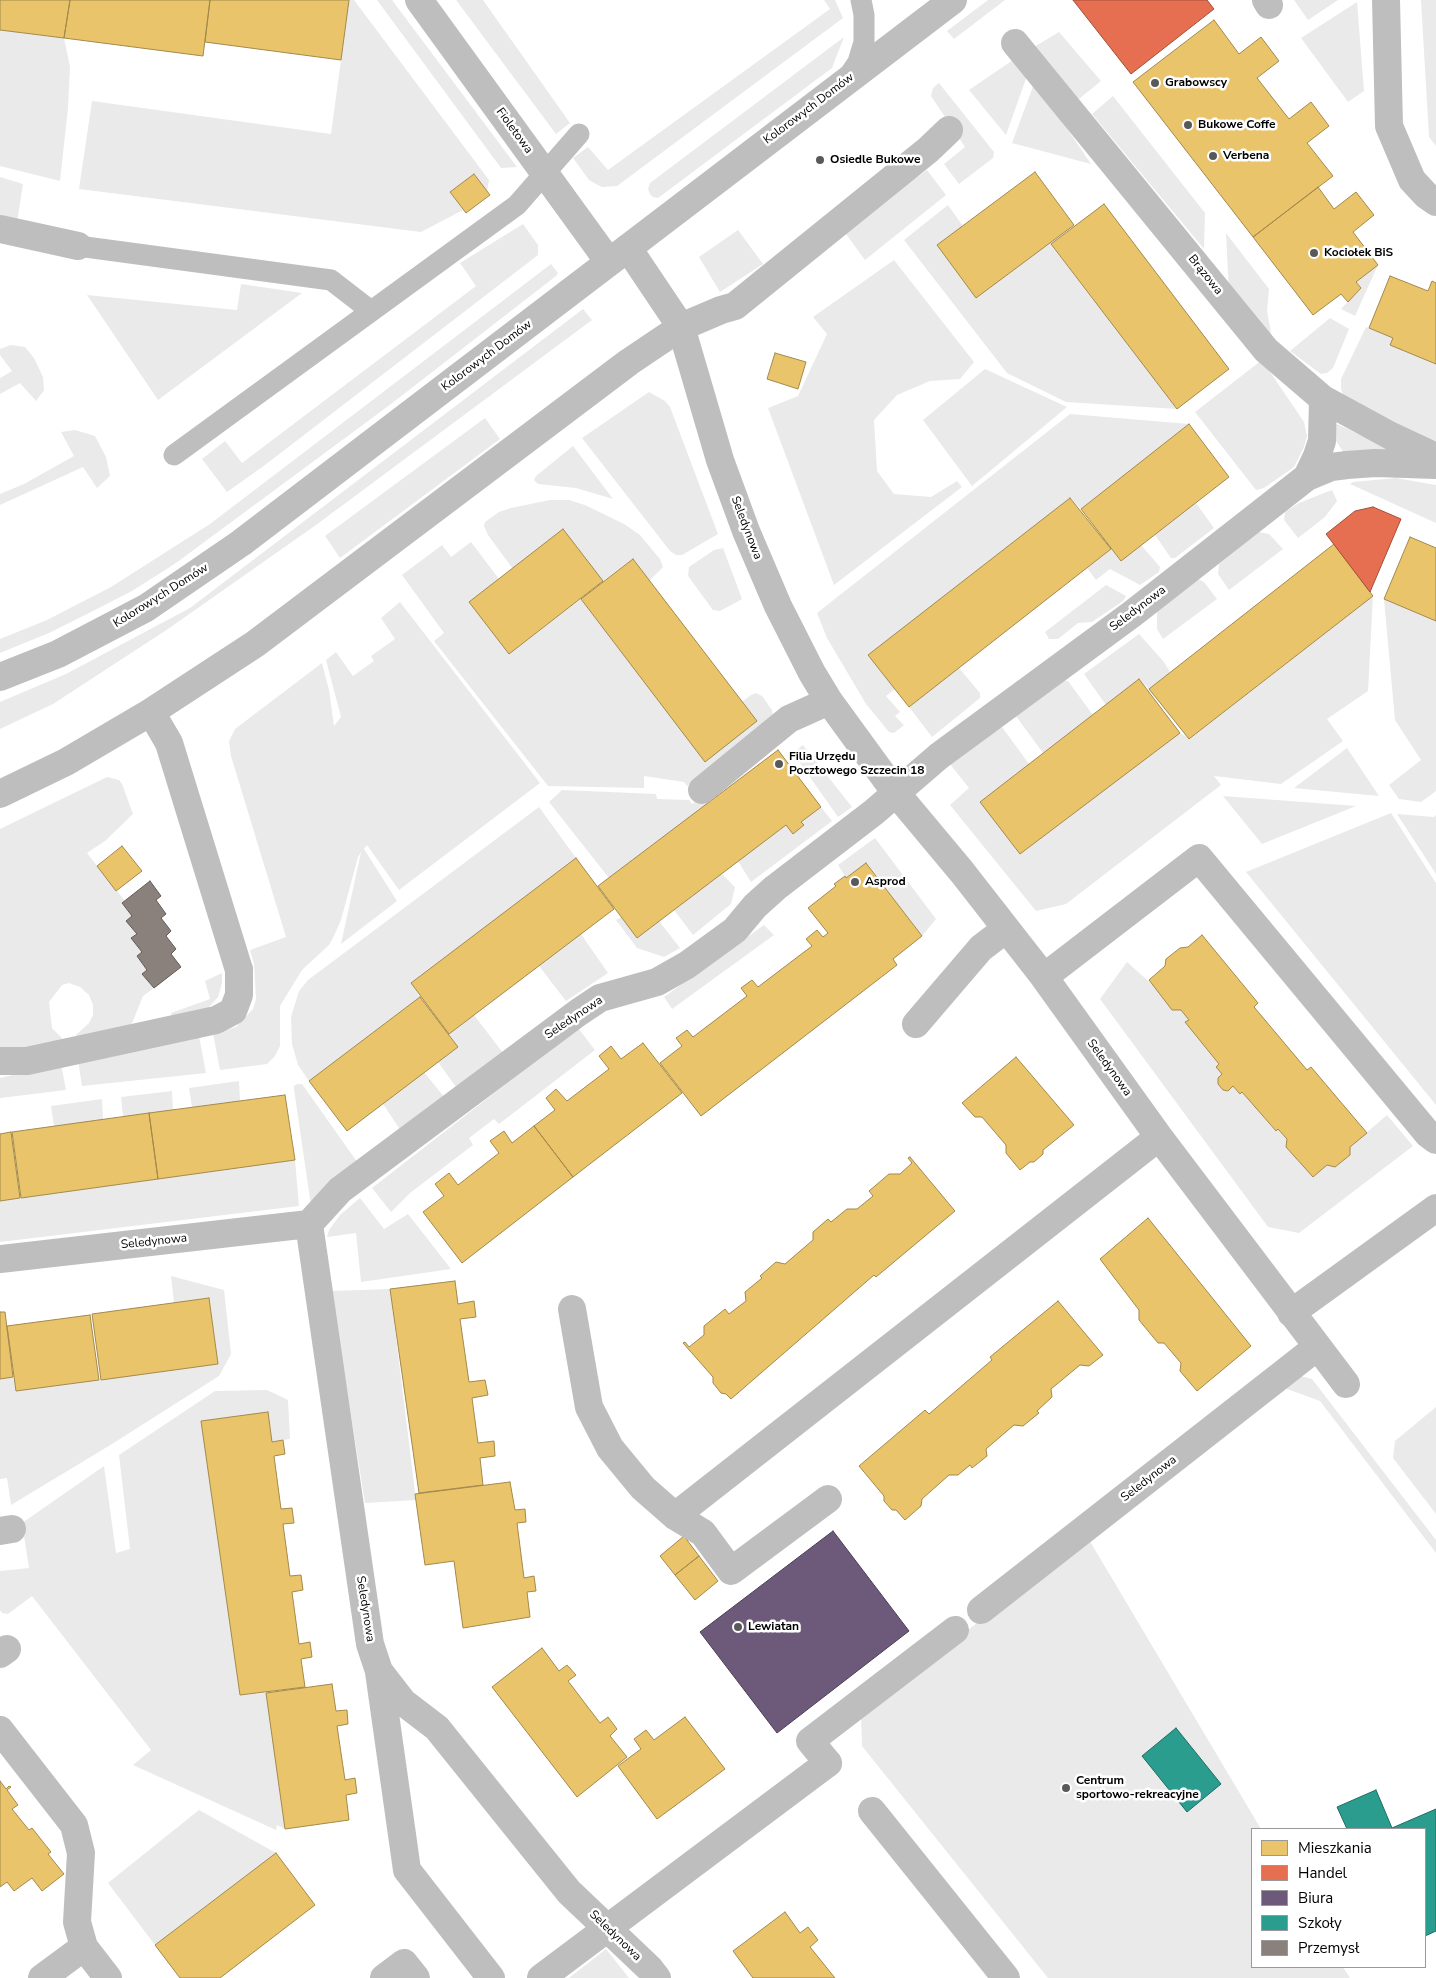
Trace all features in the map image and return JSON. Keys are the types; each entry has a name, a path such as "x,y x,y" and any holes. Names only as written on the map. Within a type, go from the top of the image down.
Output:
{"street":[{"name":"Fioletowa","path":"419,0 544,174 618,255"},
{"name":"Kolorowych Domów","path":"0,677 58,654 137,613 175,590 279,515 953,0"},
{"path":"1386,0 1388,126 1412,180 1426,195 1436,202"},
{"name":"Brązowa","path":"1015,43 1266,350 1323,399 1391,436 1436,457"},
{"path":"0,794 66,762 151,712 255,644 629,362 681,327 735,306 920,157 949,130"},
{"path":"0,229 78,246"},
{"name":"Seledynowa","path":"618,255 681,327 720,460 746,531 778,606 812,673 829,701 896,793 962,872 1044,977 1159,1137 1346,1384"},
{"name":"Seledynowa","path":"1307,477 1322,441 1323,399"},
{"name":"Seledynowa","path":"0,1259 308,1224 340,1190 579,1012 600,998 657,982 687,965 735,930 755,906 775,888 874,812 939,756 1132,614 1307,477 1332,467 1356,464 1436,465"},
{"path":"702,790 789,719 829,701"},
{"path":"0,1061 27,1062 216,1020 233,1011 239,995 239,970 169,743 151,712"},
{"path":"1044,977 1199,858 1422,1127 1436,1140"},
{"path":"916,1024 980,948 1006,930"},
{"path":"674,1516 1159,1137"},
{"path":"1291,1313 1436,1208"},
{"name":"Seledynowa","path":"308,1224 370,1644 379,1671 403,1702 437,1728 569,1892 650,1968 657,1978"},
{"path":"572,1309 590,1407 610,1448 642,1488 674,1516 703,1533 730,1571 828,1499"},
{"name":"Seledynowa","path":"981,1610 1317,1347"},
{"path":"541,1978 828,1763 810,1741 955,1630"},
{"path":"379,1671 407,1870 490,1978"},
{"path":"0,1730 74,1826 81,1853 76,1922 84,1947 108,1978"},
{"path":"872,1811 1006,1978"},
{"path":"42,1978 84,1947"},
{"path":"384,1978 404,1962 416,1978"}],"lane":[{"path":"845,81 858,62 864,42 864,15 861,0"},
{"path":"174,455 517,205 579,134"},
{"path":"78,246 331,280 371,311"}],"shaded area":[{"path":"349,0 354,0 489,180 487,191 474,174 450,192 463,210 421,232 79,189 92,101 331,134"},
{"path":"377,0 392,0 517,167 501,168"},
{"path":"456,0 483,0 570,123 556,134"},
{"path":"824,0 835,0 843,18 617,186 602,187 589,180 573,158 588,147 608,170 830,9"},
{"path":"988,0 1005,0 954,39 947,31"},
{"path":"1294,0 1338,0 1308,20"},
{"path":"1421,0 1436,0 1436,146 1429,137"},
{"path":"1357,2 1364,91 1348,102 1301,38"},
{"path":"0,30 64,38 70,67 68,108 60,181 0,166"},
{"path":"1059,32 1101,81 1074,103 1029,50"},
{"path":"844,37 832,68 658,198 650,194 648,189 650,183"},
{"path":"1016,58 1028,73 1006,135 969,90"},
{"path":"1035,81 1091,164 1012,143"},
{"path":"939,83 994,152 993,158 959,184 944,164 965,147 931,96 933,88"},
{"path":"1113,96 1205,213 1204,249 1092,114"},
{"path":"927,170 946,195 865,260 843,230"},
{"path":"0,177 23,184 17,222 0,216"},
{"path":"948,205 963,226 937,245 976,297 1074,225 1051,245 1177,409 1066,402 1007,373 904,240"},
{"path":"523,224 538,245 538,255 265,465 227,492 202,459 225,441 242,463 476,286 460,263"},
{"path":"738,230 763,264 720,292 699,257"},
{"path":"1226,233 1269,289 1267,311 1273,344 1229,293"},
{"path":"894,260 974,362 960,379 930,381 897,395 874,420 877,471 894,494 931,497 957,481 962,487 834,585 768,408 798,396 827,334 813,317"},
{"path":"551,264 558,273 556,276 391,404 176,563 132,591 91,612 49,633 0,653 0,639 47,620 111,587 210,524"},
{"path":"1378,265 1355,316 1341,309 1361,288 1356,282"},
{"path":"241,284 302,293 158,400 87,295 237,310"},
{"path":"583,309 592,320 316,525 168,629 53,704 0,729 0,702 66,674 190,608"},
{"path":"1330,318 1349,329 1333,368 1327,373 1321,374 1290,351"},
{"path":"1366,327 1393,338 1390,345 1436,364 1436,449 1344,397 1341,389 1341,379"},
{"path":"11,345 25,347 34,358 43,377 44,390 36,401 20,383 0,394 0,378 12,371 0,355 0,349"},
{"path":"1262,360 1304,422 1307,436 1294,467 1264,488 1256,490 1195,412"},
{"path":"985,369 1067,407 972,486 923,420"},
{"path":"649,392 665,401 670,407 718,534 682,555 676,555 670,551 582,438"},
{"path":"1070,414 1189,424 1081,509 1070,498 869,655 895,689 886,696 900,712 895,716 904,725 894,733 889,732 866,704 827,638 817,613"},
{"path":"485,418 500,439 340,558 325,536"},
{"path":"1337,424 1390,449 1349,461 1331,433"},
{"path":"75,430 95,436 106,457 110,476 97,488 83,467 0,505 0,494 24,484 74,456 61,432"},
{"path":"573,446 613,499 576,488 538,484 534,480 536,476"},
{"path":"1396,478 1436,485 1436,523 1350,484 1353,482"},
{"path":"1332,490 1337,501 1325,517 1298,538 1284,520 1285,512 1299,503"},
{"path":"550,500 569,500 585,505 624,524 640,535 660,559 663,567 649,581 633,559 603,581 563,530 513,569 488,535 484,526 485,522 499,512"},
{"path":"1196,503 1214,528 1175,558 1171,558 1155,535"},
{"path":"1258,532 1269,534 1283,549 1229,590 1218,574 1219,564"},
{"path":"471,542 499,579 509,654 581,599 705,761 757,721 742,702 751,695 756,693 762,696 772,710 773,716 687,786 684,782 644,776 644,788 548,786 434,641 444,633 402,575 442,545 451,557"},
{"path":"1141,545 1160,567 1159,572 1140,585 1110,569 1096,580 1087,568 1111,549 1121,561"},
{"path":"723,548 742,599 720,611 713,610 688,576 689,567 714,550"},
{"path":"1198,579 1204,582 1217,599 1163,639 1157,629 1157,611"},
{"path":"1106,585 1126,596 1123,601 1092,622 1078,623 1058,639 1049,639 1045,632"},
{"path":"1373,596 1368,691 1327,719 1343,741 1281,784 1214,776 1221,785 1066,904 1036,911 950,805 969,788 946,759 999,723 1029,764 980,802 1020,854 1180,733 1190,739"},
{"path":"1384,599 1436,621 1436,791 1421,802 1399,799 1389,785 1421,760 1395,720"},
{"path":"400,602 540,783 399,890 367,845 364,849 397,901 341,944 361,852 341,920 333,938 329,945 302,970 280,1006 280,1046 275,1056 267,1064 220,1070 213,1034 236,1027 253,1009 256,999 254,964 250,950 286,937 231,756 229,741 235,729 322,663 329,690 334,726 341,717 326,660 336,652 353,676 374,661 371,656 395,639 381,618"},
{"path":"1139,634 1164,662 1170,672 1149,689 1139,679 1106,705 1084,674"},
{"path":"959,668 980,693 980,698 932,737 909,707"},
{"path":"1057,679 1068,681 1093,715 1043,753 1013,712"},
{"path":"803,745 852,807 838,817 793,753"},
{"path":"1347,748 1379,796 1294,788"},
{"path":"107,777 119,780 122,784 133,814 105,841 87,853 125,901 122,904 132,916 126,921 137,934 132,938 142,952 137,956 147,970 142,974 154,988 143,996 130,1028 79,1040 76,1035 89,1023 93,1015 93,1005 89,995 80,987 69,983 62,985 49,1002 52,1028 64,1043 22,1052 0,1047 0,829"},
{"path":"562,790 656,794 657,799 689,800 692,804 703,797 708,803 609,878 549,802"},
{"path":"1223,796 1356,806 1262,844"},
{"path":"539,807 576,858 411,983 420,997 309,1081 298,1065 292,1044 291,1017 299,991 308,980"},
{"path":"821,807 832,821 751,882 738,861 786,825 793,834 803,826 801,822"},
{"path":"1391,813 1436,883 1436,1105 1246,872"},
{"path":"1397,814 1434,817 1436,815 1436,874"},
{"path":"875,838 936,919 922,936 867,863 846,878 838,865"},
{"path":"722,874 735,887 731,904 693,935 674,910"},
{"path":"621,917 637,937 659,921 680,948 664,957 637,948 616,920"},
{"path":"764,925 774,935 672,1009 664,997"},
{"path":"581,934 608,973 566,1001 539,966"},
{"path":"1127,962 1181,1010 1189,1020 1186,1022 1219,1064 1216,1067 1222,1074 1218,1078 1218,1084 1223,1090 1228,1091 1233,1086 1240,1094 1242,1092 1275,1131 1278,1129 1287,1139 1286,1147 1313,1177 1327,1165 1335,1167 1350,1155 1350,1147 1387,1115 1413,1146 1299,1233 1268,1227 1100,999"},
{"path":"222,973 222,983 218,997 210,1006 202,1013 172,1021 171,1013 210,999 205,981"},
{"path":"474,1015 503,1053 456,1087 438,1062 458,1047 449,1034"},
{"path":"578,1028 595,1050 499,1124 494,1119 469,1138 473,1145 410,1193 391,1212 372,1188"},
{"path":"199,1036 206,1073 82,1086 78,1060"},
{"path":"61,1064 66,1090 0,1098 0,1078"},
{"path":"424,1072 444,1097 401,1131 383,1104"},
{"path":"239,1081 240,1101 192,1107 189,1088"},
{"path":"302,1084 358,1163 311,1206 294,1089 294,1086"},
{"path":"172,1091 173,1110 123,1117 121,1097"},
{"path":"102,1099 103,1120 54,1126 51,1106"},
{"path":"295,1160 299,1206 0,1242 0,1201"},
{"path":"360,1198 384,1229 408,1214 451,1269 361,1282 356,1233 327,1237 329,1230 340,1215"},
{"path":"171,1276 224,1290 231,1354 219,1376 11,1505 7,1478 0,1479 0,1379 13,1377 17,1391 218,1364 209,1298 174,1303"},
{"path":"390,1289 416,1500 365,1503 331,1291"},
{"path":"1297,1375 1312,1379 1436,1540 1436,1553 1320,1401 1282,1387"},
{"path":"267,1390 288,1400 290,1439 272,1442 268,1412 201,1421 240,1695 266,1693 285,1829 277,1825 276,1830 133,1765 151,1750 32,1596 8,1614 2,1613 0,1610 0,1571 29,1568 22,1523 104,1466 116,1553 130,1549 119,1455 215,1391"},
{"path":"1436,1407 1436,1514 1393,1458 1395,1441"},
{"name":"Centrum sportowo-rekreacyjne","path":"1088,1538 1260,1828 1251,1828 1251,1968 1344,1968 1350,1978 1048,1978 862,1746 861,1712"},
{"path":"199,1810 276,1853 155,1945 108,1883"},
{"path":"606,1949 629,1978 569,1978"}],"building: Mieszkania":[{"path":"0,0 70,0 64,38 0,30"},
{"path":"70,0 210,0 203,56 64,38"},
{"path":"210,0 349,0 341,60 205,42"},
{"path":"1214,20 1239,54 1261,37 1279,61 1257,78 1289,119 1311,102 1329,126 1307,143 1333,176 1253,237 1133,82"},
{"path":"1035,172 1074,225 976,298 937,245"},
{"path":"474,174 490,195 466,213 450,192"},
{"path":"1318,187 1334,209 1356,192 1374,215 1353,232 1378,265 1356,282 1361,288 1348,302 1341,294 1313,315 1253,237"},
{"path":"1104,204 1229,369 1177,409 1051,244"},
{"path":"1390,276 1428,291 1432,281 1436,283 1436,364 1390,345 1393,338 1369,328"},
{"path":"775,353 806,362 798,389 767,379"},
{"path":"1189,424 1229,477 1121,561 1081,509"},
{"path":"1070,498 1111,549 909,707 868,655"},
{"path":"563,529 603,581 509,654 469,602"},
{"path":"1410,537 1436,548 1436,621 1384,599"},
{"path":"1334,544 1373,596 1189,739 1149,689"},
{"path":"633,559 757,721 705,762 581,599"},
{"path":"1139,679 1180,733 1020,854 980,802"},
{"path":"778,750 821,807 801,822 804,825 793,834 786,825 637,938 598,886"},
{"path":"122,846 142,871 116,891 97,866"},
{"path":"576,858 614,909 449,1034 411,983"},
{"path":"866,863 922,936 893,959 897,965 701,1116 660,1063 682,1046 676,1038 687,1030 693,1037 747,996 741,988 752,980 758,987 812,946 806,939 817,930 823,937 828,933 808,908 836,886 834,884 845,876 846,878"},
{"path":"1202,935 1258,1003 1254,1007 1307,1070 1311,1067 1367,1133 1350,1147 1350,1155 1335,1167 1327,1165 1313,1177 1286,1147 1287,1139 1278,1129 1276,1131 1242,1092 1240,1094 1233,1086 1228,1091 1223,1090 1218,1084 1218,1078 1222,1074 1216,1067 1219,1064 1185,1022 1189,1020 1181,1010 1172,1010 1149,980 1165,966 1166,959 1180,948 1188,947"},
{"path":"420,997 458,1047 347,1131 309,1081"},
{"path":"643,1043 682,1093 573,1177 534,1126 555,1110 546,1098 556,1089 567,1101 609,1069 599,1056 611,1046 621,1059"},
{"path":"1016,1057 1074,1125 1043,1150 1043,1154 1034,1162 1030,1162 1020,1170 1006,1153 1006,1145 982,1117 975,1117 962,1103"},
{"path":"285,1095 295,1160 158,1179 149,1113"},
{"path":"149,1113 158,1179 21,1198 12,1132"},
{"path":"534,1126 573,1177 462,1263 423,1212 444,1196 435,1184 449,1173 458,1185 499,1153 490,1141 504,1131 512,1143"},
{"path":"11,1132 20,1198 0,1201 0,1134"},
{"path":"910,1157 955,1211 876,1277 874,1275 731,1399 726,1394 721,1393 713,1383 713,1377 683,1343 685,1342 689,1347 704,1335 704,1326 725,1309 729,1314 746,1301 745,1292 762,1278 760,1276 776,1262 785,1264 813,1240 813,1232 828,1219 831,1222 847,1209 857,1209 873,1196 869,1191 889,1174 900,1174 912,1163 908,1158"},
{"path":"1148,1218 1251,1346 1197,1391 1180,1371 1181,1363 1164,1343 1158,1343 1139,1320 1139,1310 1100,1259"},
{"path":"455,1281 458,1304 474,1301 476,1317 460,1319 469,1382 485,1380 488,1395 472,1398 478,1443 494,1441 495,1456 480,1458 483,1485 419,1493 390,1289"},
{"path":"209,1298 218,1364 101,1380 92,1314"},
{"path":"1058,1301 1103,1355 1089,1366 1080,1365 1051,1389 1052,1397 1037,1411 1039,1413 1023,1426 1014,1425 986,1449 987,1456 972,1468 970,1465 958,1475 949,1475 922,1499 921,1506 905,1520 884,1501 884,1496 859,1466 925,1410 929,1414 992,1360 990,1357"},
{"path":"0,1312 5,1312 13,1377 0,1379"},
{"path":"90,1315 99,1380 16,1391 7,1326"},
{"path":"268,1412 272,1442 283,1440 285,1454 274,1456 281,1509 292,1508 294,1523 283,1524 290,1576 301,1575 303,1590 292,1592 299,1644 310,1642 312,1657 301,1659 305,1687 240,1695 201,1421"},
{"path":"510,1482 515,1510 525,1509 526,1522 517,1523 524,1578 534,1576 536,1591 527,1592 530,1617 463,1628 454,1561 425,1565 415,1494"},
{"path":"684,1536 699,1556 675,1575 660,1556"},
{"path":"699,1556 718,1581 695,1600 675,1575"},
{"path":"542,1648 559,1671 567,1665 576,1675 568,1681 600,1723 608,1717 617,1729 610,1736 627,1757 577,1797 492,1687"},
{"path":"332,1684 336,1711 347,1710 348,1724 337,1726 345,1780 355,1778 357,1793 346,1795 349,1820 285,1829 266,1693"},
{"path":"685,1717 725,1769 657,1819 618,1766 641,1749 634,1739 646,1730 654,1740"},
{"path":"0,1781 6,1789 9,1786 11,1787 7,1790 18,1805 12,1809 29,1830 32,1828 51,1852 48,1854 64,1874 42,1891 32,1878 14,1891 7,1882 0,1887"},
{"path":"276,1853 315,1905 220,1978 180,1978 155,1945"},
{"path":"785,1912 800,1933 808,1927 818,1940 810,1947 835,1978 753,1978 733,1951"}],"building: Handel":[{"path":"1073,0 1207,0 1214,9 1131,74"},
{"path":"1373,507 1401,519 1370,592 1326,534 1355,511"}],"building: Biura":[{"path":"833,1531 909,1631 777,1733 700,1632"}],"building: Szkoły":[{"path":"1176,1728 1221,1784 1187,1812 1142,1756"},
{"path":"1376,1790 1392,1828 1347,1828 1337,1807"},
{"path":"1436,1809 1436,1931 1426,1936 1426,1828 1392,1828"}],"building: Przemysł":[{"path":"150,881 161,896 156,900 166,914 161,918 171,931 166,936 176,949 171,954 181,967 154,988 142,974 147,970 137,956 142,952 131,938 137,934 126,921 132,916 122,903"}],"place":[{"name":"Grabowscy","path":"1155,83"},
{"name":"Bukowe Coffe","path":"1188,125"},
{"name":"Verbena","path":"1213,156"},
{"name":"Osiedle Bukowe","path":"820,160"},
{"name":"Kociołek BiS","path":"1314,253"},
{"name":"Filia Urzędu Pocztowego Szczecin 18","path":"779,764"},
{"name":"Asprod","path":"855,882"},
{"name":"Lewiatan","path":"738,1627"},
{"name":"Centrum sportowo-rekreacyjne","path":"1066,1788"}]}
